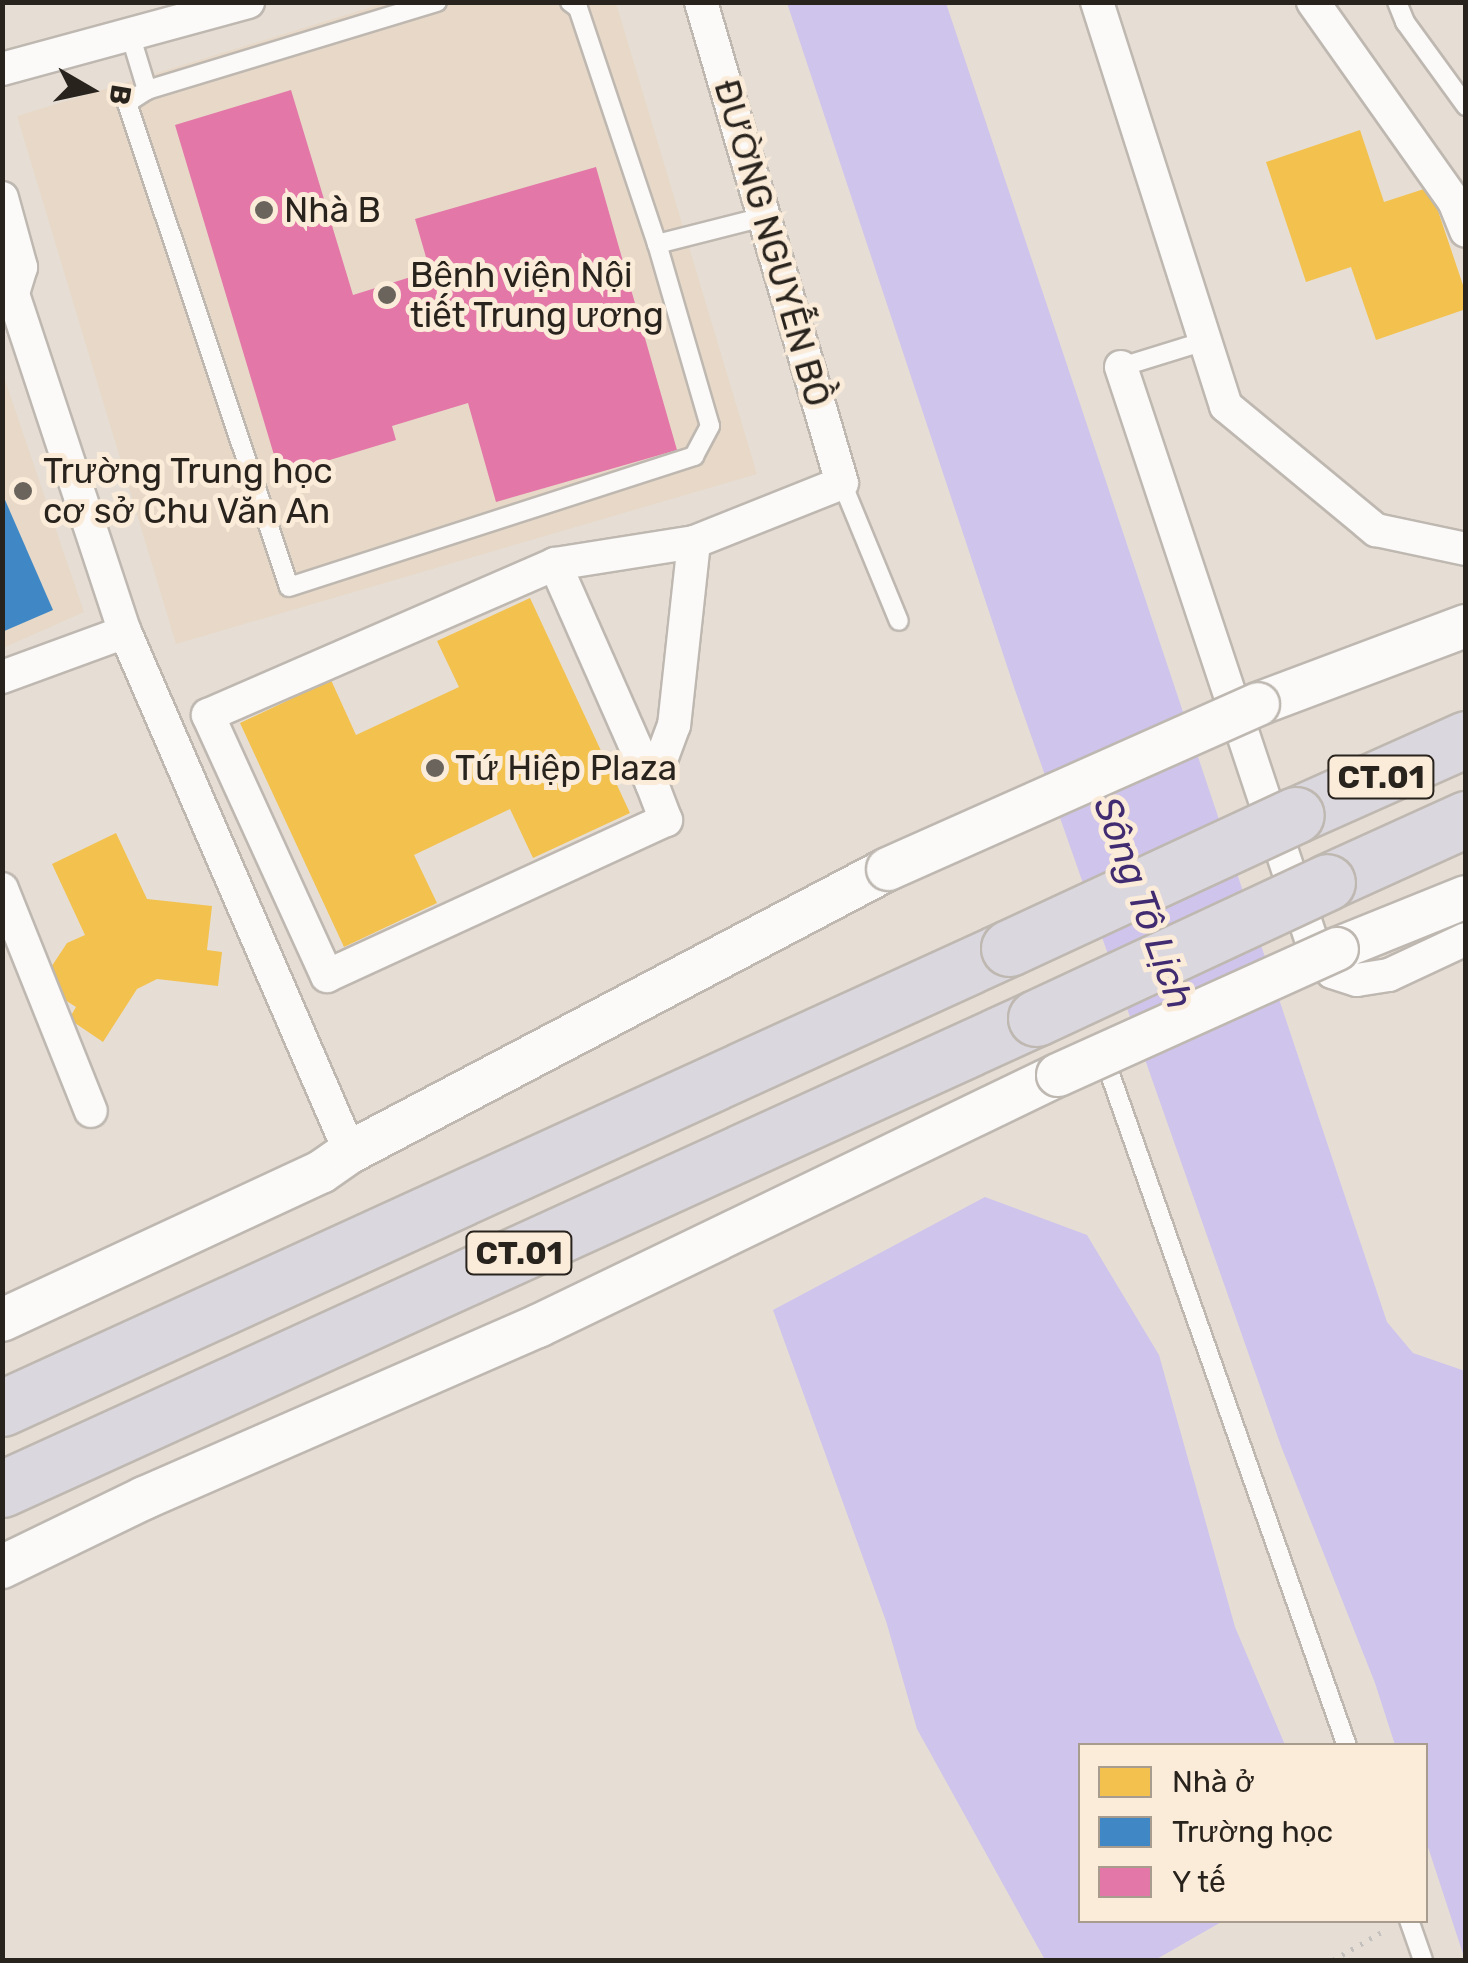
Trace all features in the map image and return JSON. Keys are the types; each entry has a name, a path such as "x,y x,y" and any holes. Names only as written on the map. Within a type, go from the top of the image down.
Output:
{"highway":[{"name":"CT.01","path":"2,1408 1466,739"},
{"name":"CT.01","path":"2,1489 1466,819"}],"street":[{"path":"2,69 248,2"},
{"name":"ĐƯỜNG NGUYỄN BỒ","path":"701,2 842,483"},
{"path":"1097,2 1226,406 1376,530 1466,549"},
{"path":"1313,2 1454,201 1466,231"},
{"path":"2,198 21,266 8,295 125,632 350,1152"},
{"path":"1121,367 1312,942 1332,972 1357,980 1389,974 1466,939"},
{"path":"555,564 666,820 326,976 208,715 555,564 694,542 842,483"},
{"path":"652,784 674,725 694,542"},
{"path":"2,1320 321,1172 350,1152 888,868 1258,704 1466,626"},
{"path":"2,678 125,632"},
{"path":"2,889 91,1112"},
{"path":"2,1567 144,1498 538,1326 1058,1075 1337,948 1466,896"}],"lane":[{"path":"437,2 147,90 127,102 289,587 694,456 710,426 658,244 578,8 570,2"},
{"path":"1397,2 1405,22 1466,106"},
{"path":"130,34 147,90"},
{"path":"658,244 764,217"},
{"path":"1121,367 1205,340"},
{"path":"842,483 898,621"},
{"path":"1112,1077 1346,1743"},
{"path":"1407,1923 1422,1960"}],"path":[{"path":"1333,1960 1401,1923"}],"shaded area":[{"name":"Bệnh viện Nội tiết Trung ương","path":"385,3 616,3 757,474 176,644 17,116"},
{"name":"Trường Trung học cơ sở Chu Văn An","path":"2,371 84,612 3,648 2,648"}],"water":[{"name":"Sông Tô Lịch","path":"787,3 946,3 1387,1322 1413,1353 1465,1371 1465,1960 1428,1847 1428,1743 1394,1743 1375,1683 1281,1446 1015,690"},
{"path":"985,1197 1087,1235 1159,1355 1235,1627 1284,1743 1078,1743 1078,1923 1220,1923 1155,1960 1045,1960 917,1729 886,1621 773,1310"}],"building: Nhà ở":[{"path":"1360,130 1384,202 1430,187 1466,294 1466,309 1376,340 1351,267 1306,282 1266,162"},
{"name":"Tứ Hiệp Plaza","path":"530,598 630,813 533,858 510,809 414,855 437,903 344,947 240,723 331,680 356,735 459,687 437,641"},
{"path":"116,833 147,899 212,906 207,950 222,952 218,986 157,979 137,989 103,1042 69,1019 76,1007 40,984 67,943 85,935 52,864"}],"building: Trường học":[{"path":"2,493 53,610 2,632"}],"building: Y tế":[{"path":"291,90 353,295 430,271 415,219 596,167 677,450 496,502 468,403 392,426 396,440 280,475 175,125"}],"place":[{"name":"Nhà B","path":"264,210"},
{"name":"Bệnh viện Nội tiết Trung ương","path":"387,295"},
{"name":"Trường Trung học cơ sở Chu Văn An","path":"23,491"},
{"name":"Tứ Hiệp Plaza","path":"435,768"}]}
